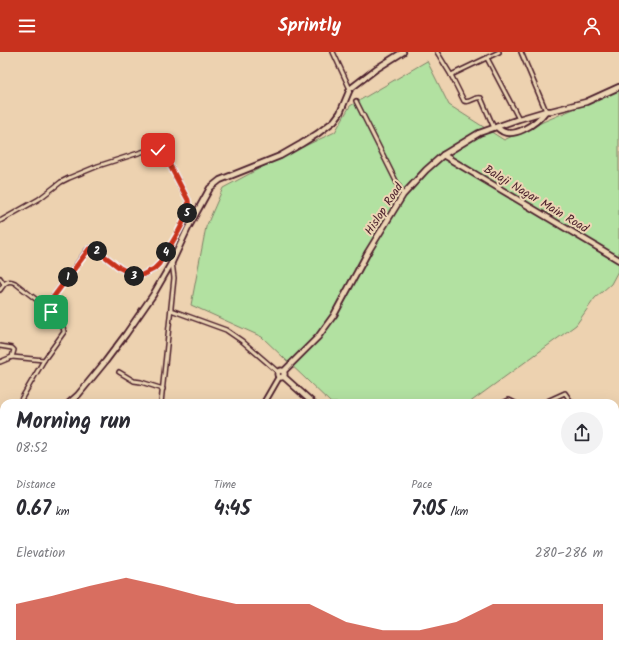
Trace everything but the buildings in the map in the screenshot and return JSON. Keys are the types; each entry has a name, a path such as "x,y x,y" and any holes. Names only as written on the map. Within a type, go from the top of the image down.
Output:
{"street":[{"path":"333,52 350,89"},
{"path":"74,399 87,385 126,334 153,295 172,262 191,222 210,188 220,180 280,156 317,134 334,121 340,114 350,89 376,69 403,52"},
{"path":"437,52 464,101 469,102 476,98 481,98 495,128 505,133 520,131 535,124 546,111 521,52"},
{"path":"451,75 499,52"},
{"path":"487,58 519,119"},
{"name":"Hislop Road","path":"266,399 281,374 318,337 334,315 368,252 403,195 426,170 443,155 479,133 546,111 552,111 586,102 619,87"},
{"path":"356,101 403,195"},
{"path":"0,221 39,199 64,180 89,169 148,150 158,150 164,154 190,205 186,218 159,264 154,269 138,277 120,268 94,248 91,248 87,250 46,307"},
{"name":"Balaji Nagar Main Road","path":"443,155 619,260"},
{"path":"162,399 174,278 172,262"},
{"path":"0,278 4,284"},
{"path":"0,290 4,284 10,281 15,283 46,307 63,328 64,332 44,360 21,399"},
{"path":"171,310 226,330 242,340 309,399"},
{"path":"0,346 12,348 14,352 12,357"},
{"path":"0,362 12,357 44,360"},
{"path":"119,372 134,382 141,382 163,389"},
{"path":"552,399 565,393 569,399"},
{"path":"397,655 402,655"}],"green space":[{"path":"427,61 449,105 504,140 619,90 619,269 611,284 595,298 576,325 474,399 327,399 262,337 191,305 206,227 223,188 281,157 335,132 350,106"}],"route":[{"path":"51,312 46,307 87,250 91,248 94,248 120,268 138,277 141,277 154,269 159,264 186,218 190,205 164,154 158,150"}]}
